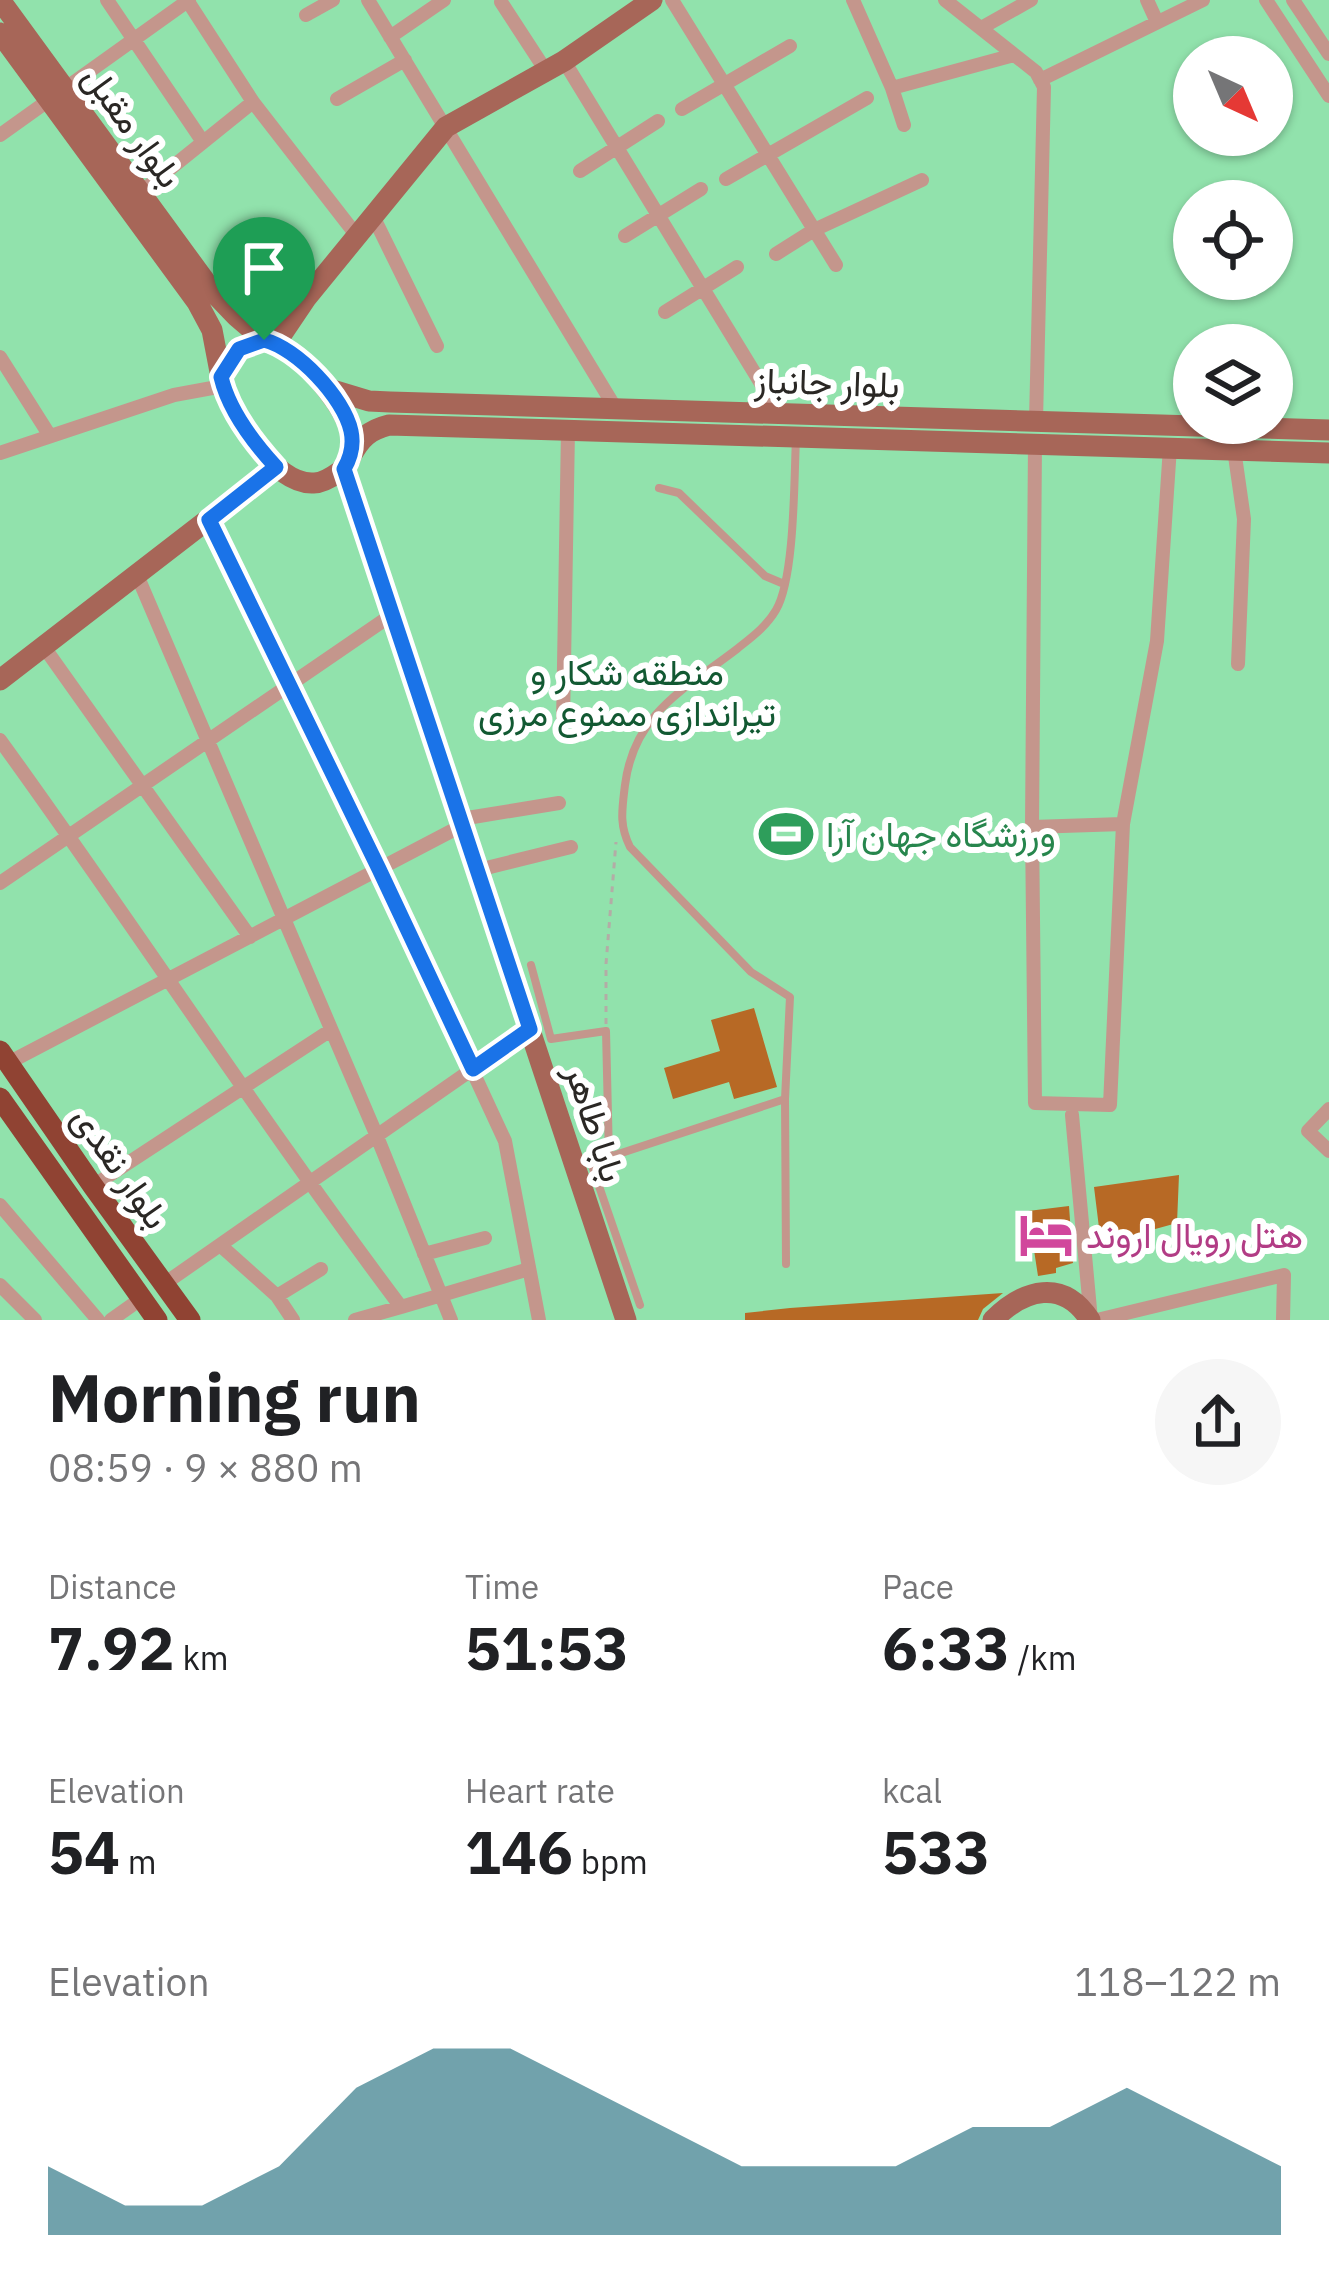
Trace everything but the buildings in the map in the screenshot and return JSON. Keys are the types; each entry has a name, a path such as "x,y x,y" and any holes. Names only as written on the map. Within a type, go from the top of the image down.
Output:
{"main road":[{"path":"270,341 291,351 326,388 351,426 347,462 329,479 314,483 287,476 245,429 222,381 239,349 270,341 446,128 555,66 652,0"},
{"name":"بلوار مقبل","path":"0,1 56,94 197,302 212,330 222,381"},
{"name":"بلوار مقبل","path":"0,33 140,193 213,292 270,341"},
{"name":"بلوار جانباز","path":"326,388 369,401 779,413 1170,447 1329,453"},
{"name":"بلوار جانباز","path":"347,462 359,440 389,424 796,436 1329,430"},
{"name":"بابا طاهر","path":"347,462 530,1029 633,1312"},
{"path":"0,680 276,467"},
{"name":"بلوار نقدی","path":"4,1057 190,1320"},
{"name":"بلوار نقدی","path":"0,1098 157,1320"},
{"path":"104,1243 124,1230"},
{"path":"993,1320 1020,1297 1036,1292 1071,1299 1093,1320"}],"street":[{"path":"107,0 203,142"},
{"path":"0,135 188,0 254,101 357,236"},
{"path":"306,15 333,0"},
{"path":"368,0 616,409"},
{"path":"390,37 444,0"},
{"path":"672,0 836,265"},
{"path":"853,0 904,125"},
{"path":"945,0 1036,72 1044,87 1035,432 1035,1103 1110,1105 1123,824 1157,641 1170,447"},
{"path":"1147,0 1157,22"},
{"path":"1040,80 1203,0"},
{"path":"1265,0 1329,96"},
{"path":"1293,0 1329,54"},
{"path":"981,28 1028,1"},
{"path":"500,2 617,148 779,413"},
{"path":"682,109 790,46"},
{"path":"892,88 1014,55"},
{"path":"337,99 405,60"},
{"path":"726,179 867,98"},
{"path":"140,193 254,101"},
{"path":"580,171 658,122"},
{"path":"776,254 814,230 922,180"},
{"path":"625,236 701,189"},
{"path":"374,218 437,346"},
{"path":"665,312 737,267"},
{"path":"0,357 50,436"},
{"path":"0,453 222,381"},
{"path":"563,724 568,430"},
{"path":"1234,449 1244,519 1238,664"},
{"path":"209,520 505,1141 539,1320"},
{"path":"137,575 451,1320"},
{"path":"0,883 394,614"},
{"path":"44,646 250,937"},
{"path":"0,740 308,1183 400,1307"},
{"path":"4,1057 169,980 462,822 559,803"},
{"path":"1032,827 1123,824"},
{"path":"478,870 571,848"},
{"path":"164,1284 530,1029"},
{"path":"93,1186 331,1030"},
{"path":"1329,1109 1308,1131 1329,1151"},
{"path":"1072,1115 1093,1320 1284,1275 1283,1320"},
{"path":"0,1205 98,1320"},
{"path":"424,1254 485,1238"},
{"path":"220,1244 277,1296 292,1320"},
{"path":"277,1296 321,1269"},
{"path":"355,1320 529,1269"},
{"path":"0,1285 35,1320"},
{"path":"111,1320 142,1298"}],"lane":[{"path":"786,1264 784,1099 790,997 751,971 630,847 621,829 630,755 647,722 763,628 779,605 794,501 796,436"},
{"path":"659,488 679,493 765,576 784,584"},
{"path":"531,965 551,1039 606,1030 609,1157"},
{"path":"633,1312 591,1163 784,1099"}],"path":[{"path":"606,1030 606,964 621,829"}],"green space":[{"name":"منطقه شکار و تیراندازی ممنوع مرزی","path":"0,0 1329,0 1329,1320 0,1320"}],"place":[{"name":"ورزشگاه جهان آرا","path":"786,834"},
{"name":"هتل رویال اروند","path":"1046,1235"}],"route":[{"path":"264,340 291,351 313,372 351,426 351,456 344,469 530,1029 473,1069 209,520 276,467 245,429 221,377 239,349 264,340"}]}
